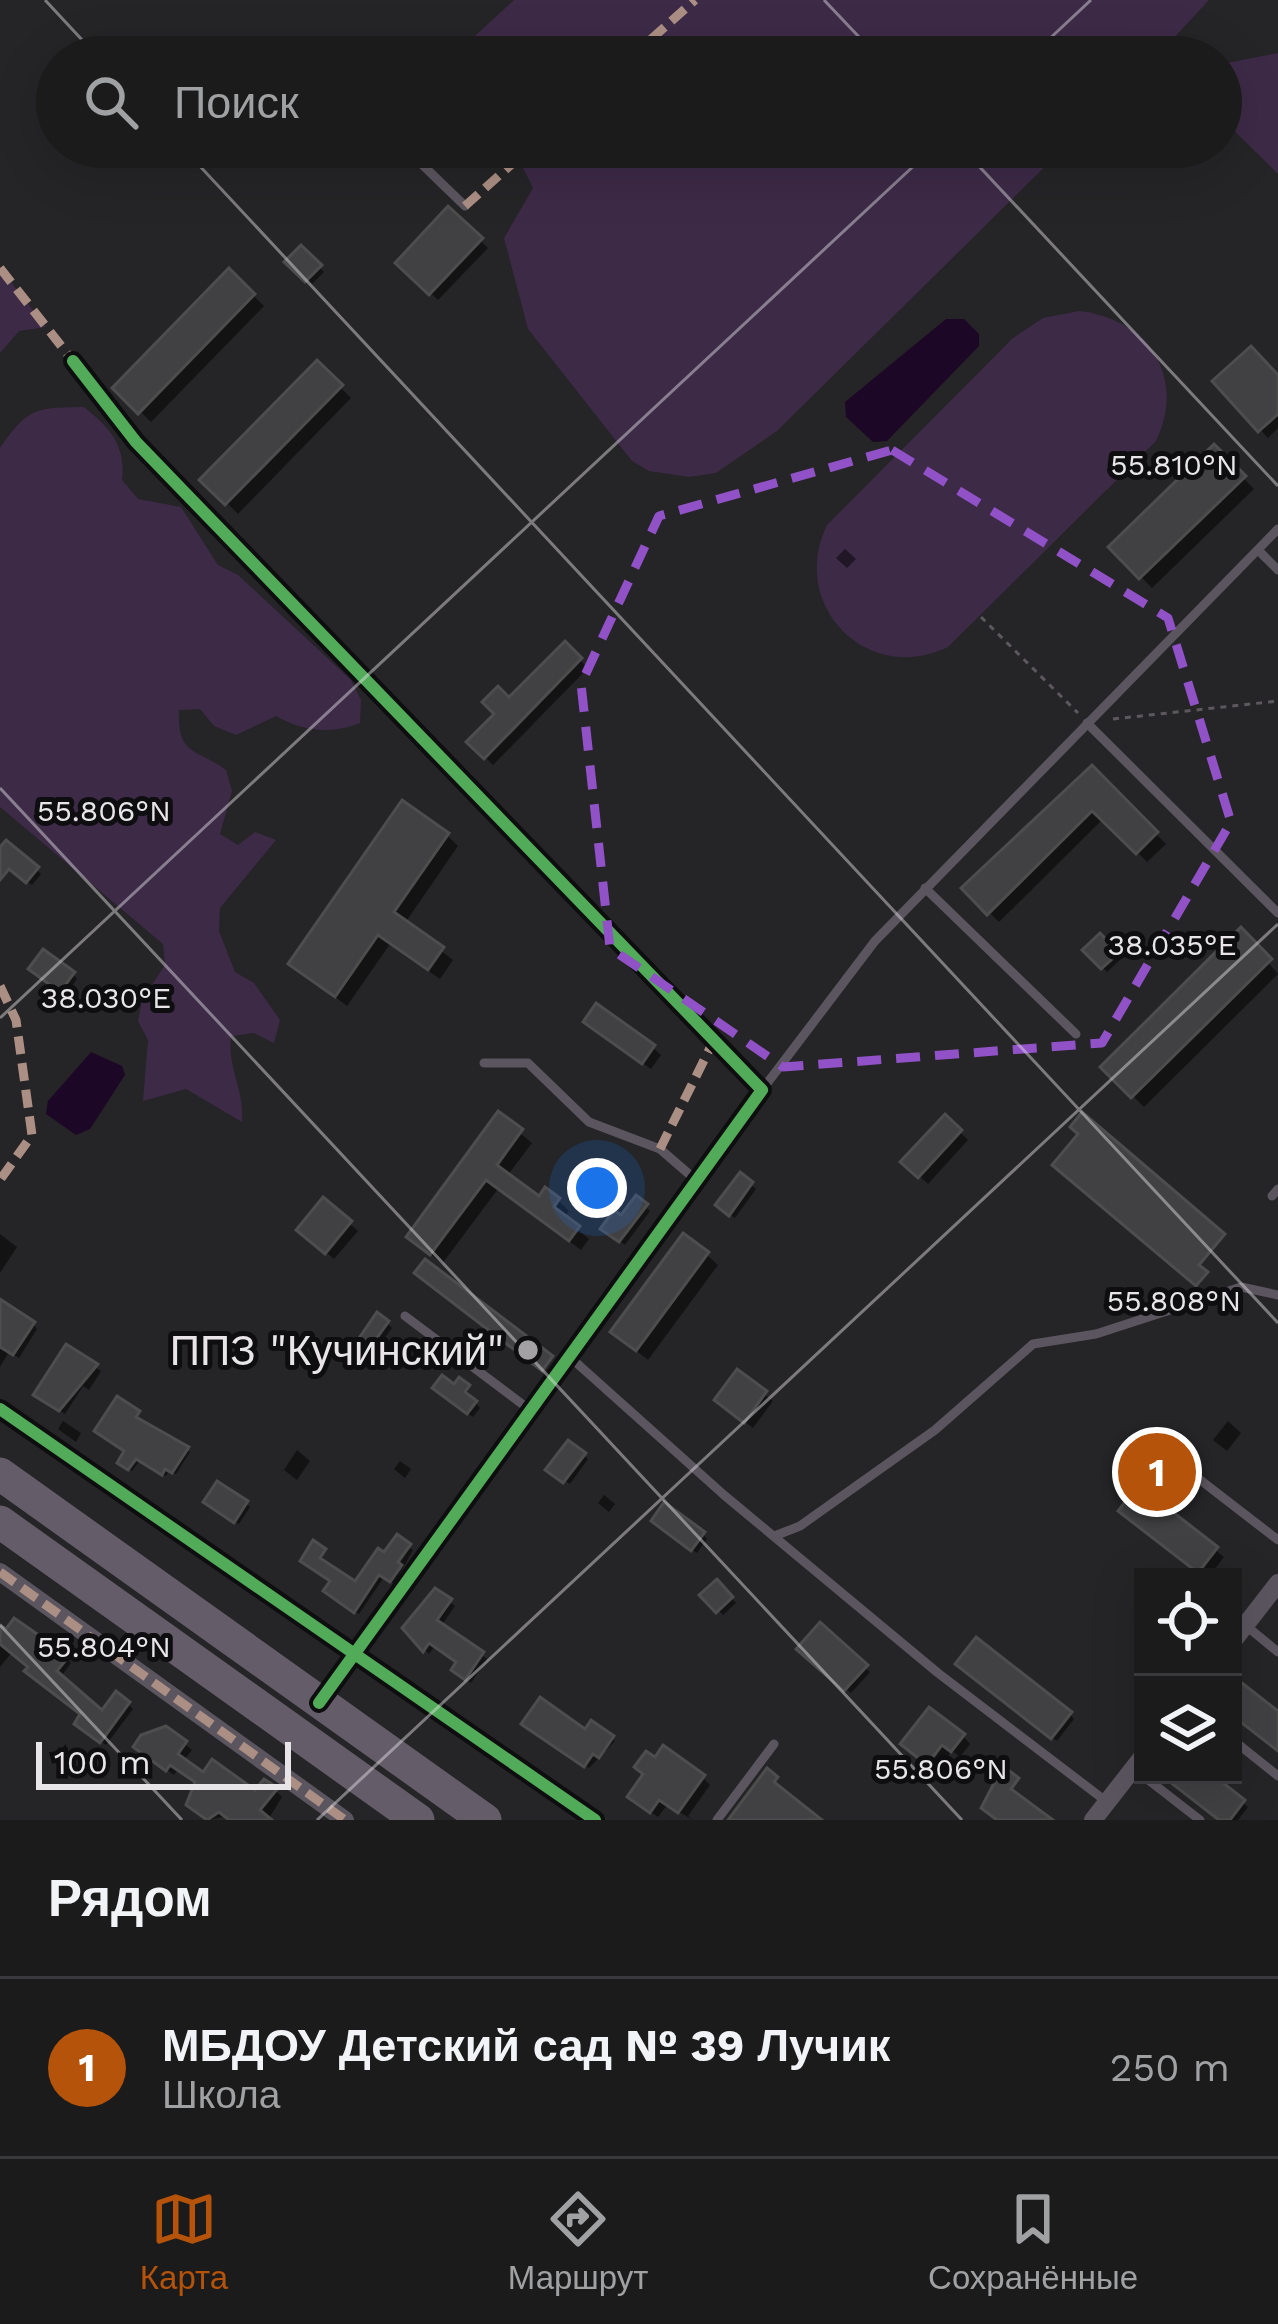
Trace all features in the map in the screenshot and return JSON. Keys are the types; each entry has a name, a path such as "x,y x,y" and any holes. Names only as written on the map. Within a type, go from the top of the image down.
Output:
{"highway":[{"path":"0,1474 485,1820"},
{"path":"0,1522 418,1820"}],"street":[{"path":"73,362 136,442 762,1090 319,1703"},
{"path":"0,1409 595,1820"},
{"path":"0,1572 345,1820"},
{"path":"1242,1622 1278,1583"},
{"path":"1093,1820 1134,1767"}],"lane":[{"path":"426,168 465,206"},
{"path":"762,1090 856,963 925,888 1278,530"},
{"path":"1258,550 1278,570"},
{"path":"1088,723 1278,913"},
{"path":"925,888 1076,1034"},
{"path":"484,1063 528,1064 589,1122 660,1149 697,1181"},
{"path":"777,1534 800,1526 935,1430 1033,1344 1096,1334 1241,1287 1278,1295"},
{"path":"405,1316 530,1410"},
{"path":"569,1357 724,1495 777,1534 938,1673 1107,1802"},
{"path":"1199,1479 1278,1540"},
{"path":"1242,1630 1278,1652"},
{"path":"717,1820 774,1744"},
{"path":"1242,1747 1278,1776"},
{"path":"1162,1784 1200,1820"}],"highlighted area":[{"path":"892,450 1168,618 1231,822 1102,1043 783,1067 610,948 581,684 659,516"}],"shaded area":[{"path":"514,0 1209,0 1176,36 475,36"},
{"path":"1278,53 1278,174 1242,139 1242,60"},
{"path":"523,168 1044,168 777,431 716,473 689,477 649,471 632,461 528,329 504,238 533,188"},
{"path":"0,268 46,327 19,331 0,353"},
{"path":"1079,311 1124,325 1155,355 1167,395 1156,441 948,647 918,656 889,656 864,647 842,631 818,583 818,555 827,525 1013,338 1043,318"},
{"path":"946,319 964,319 979,334 979,346 887,441 873,442 846,417 845,402"},
{"path":"84,407 114,438 122,480 138,499 181,507 218,565 238,575 351,680 361,700 360,723 328,730 276,716 236,735 214,726 200,709 179,710 185,743 226,770 232,791 220,834 238,845 255,832 276,840 220,908 219,931 235,972 254,983 280,1020 274,1043 254,1033 231,1036 242,1122 186,1089 143,1101 148,1040 138,1021 142,1000 165,965 163,944 0,807 0,448 34,412"},
{"path":"91,1052 122,1066 125,1075 90,1129 76,1135 46,1114 48,1101"}],"building":[{"path":"448,206 483,238 429,295 395,263"},
{"path":"301,245 322,265 305,282 284,262"},
{"path":"229,268 255,294 138,414 112,388"},
{"path":"1251,346 1278,375 1278,414 1258,432 1212,381"},
{"path":"317,360 343,385 225,505 199,480"},
{"path":"1214,444 1246,476 1139,579 1108,547"},
{"path":"565,641 582,658 484,759 466,742 494,714 482,702 498,686 509,697"},
{"path":"1092,765 1158,832 1136,854 1092,811 987,915 961,888"},
{"path":"402,800 449,833 394,912 444,947 428,970 378,935 335,997 288,964"},
{"path":"6,840 39,867 26,883 9,869 0,880 0,847"},
{"path":"1241,927 1272,959 1131,1098 1100,1067"},
{"path":"1100,933 1119,953 1101,969 1082,950"},
{"path":"43,949 75,972 60,992 28,969"},
{"path":"596,1003 655,1045 642,1064 583,1022"},
{"path":"498,1111 523,1129 497,1165 539,1196 545,1187 560,1198 554,1207 580,1226 569,1241 486,1180 430,1255 406,1237"},
{"path":"1082,1112 1225,1234 1199,1265 1208,1272 1196,1286 1052,1165 1078,1134 1070,1127"},
{"path":"945,1114 962,1130 918,1178 900,1162"},
{"path":"740,1172 753,1182 729,1216 715,1205"},
{"path":"636,1195 648,1204 619,1242 600,1229 614,1210 621,1215"},
{"path":"323,1197 352,1221 325,1254 296,1230"},
{"path":"683,1233 709,1252 636,1351 610,1332"},
{"path":"425,1259 553,1356 542,1371 414,1273"},
{"path":"0,1299 35,1322 13,1355 0,1347"},
{"path":"377,1312 389,1321 369,1349 357,1341"},
{"path":"66,1344 98,1364 59,1411 33,1395"},
{"path":"737,1369 767,1391 744,1423 714,1400"},
{"path":"442,1375 454,1384 459,1377 470,1385 465,1392 477,1401 467,1414 432,1388"},
{"path":"117,1396 140,1411 136,1417 189,1447 172,1473 165,1469 162,1475 136,1459 128,1470 117,1463 124,1451 94,1431"},
{"path":"568,1440 586,1453 563,1483 545,1470"},
{"path":"217,1481 248,1501 234,1523 203,1502"},
{"path":"1138,1485 1218,1547 1202,1568 1192,1568 1118,1511"},
{"path":"664,1502 705,1532 691,1551 651,1521"},
{"path":"397,1534 411,1544 398,1562 402,1565 390,1582 379,1575 354,1613 323,1591 330,1581 300,1561 313,1540 326,1549 320,1558 355,1581 378,1548 384,1552"},
{"path":"717,1579 733,1597 716,1613 699,1595"},
{"path":"435,1588 452,1599 437,1620 484,1652 465,1680 451,1670 456,1662 429,1643 423,1652 402,1628"},
{"path":"14,1618 69,1656 57,1671 102,1710 116,1691 130,1702 100,1743 74,1724 80,1714 24,1671 28,1667 0,1644 0,1625 6,1629"},
{"path":"820,1622 868,1665 844,1691 796,1649"},
{"path":"976,1637 1072,1712 1051,1739 955,1664"},
{"path":"1242,1683 1278,1711 1278,1751 1242,1723"},
{"path":"540,1697 585,1729 591,1720 614,1736 599,1758 593,1754 584,1767 521,1724"},
{"path":"929,1707 965,1734 951,1752 942,1745 927,1765 900,1744"},
{"path":"166,1726 187,1741 178,1754 203,1772 212,1759 255,1790 264,1779 278,1788 260,1810 272,1820 229,1820 219,1812 207,1820 186,1805 195,1782 170,1765 166,1771 133,1747 141,1735"},
{"path":"663,1745 705,1775 678,1813 659,1800 650,1813 627,1797 643,1774 634,1767 646,1751 655,1757"},
{"path":"1003,1766 1019,1778 1011,1789 1053,1820 997,1820 981,1808"},
{"path":"767,1768 778,1777 774,1782 822,1820 728,1820"},
{"path":"1173,1784 1225,1784 1245,1800 1230,1820 1219,1820"}],"marked path":[{"path":"655,36 695,0"},
{"path":"465,206 508,168"},
{"path":"0,268 73,361"},
{"path":"0,986 16,1020 32,1135 0,1180"},
{"path":"660,1149 714,1040"},
{"path":"0,1572 345,1820"}],"cycle path":[{"path":"73,361 136,442 762,1090 319,1703"},
{"path":"0,1409 595,1820"}],"place":[{"name":"ППЗ \"Кучинский\"","path":"528,1350"},
{"name":"МБДОУ Детский сад № 39 Лучик","path":"1157,1472"}]}
